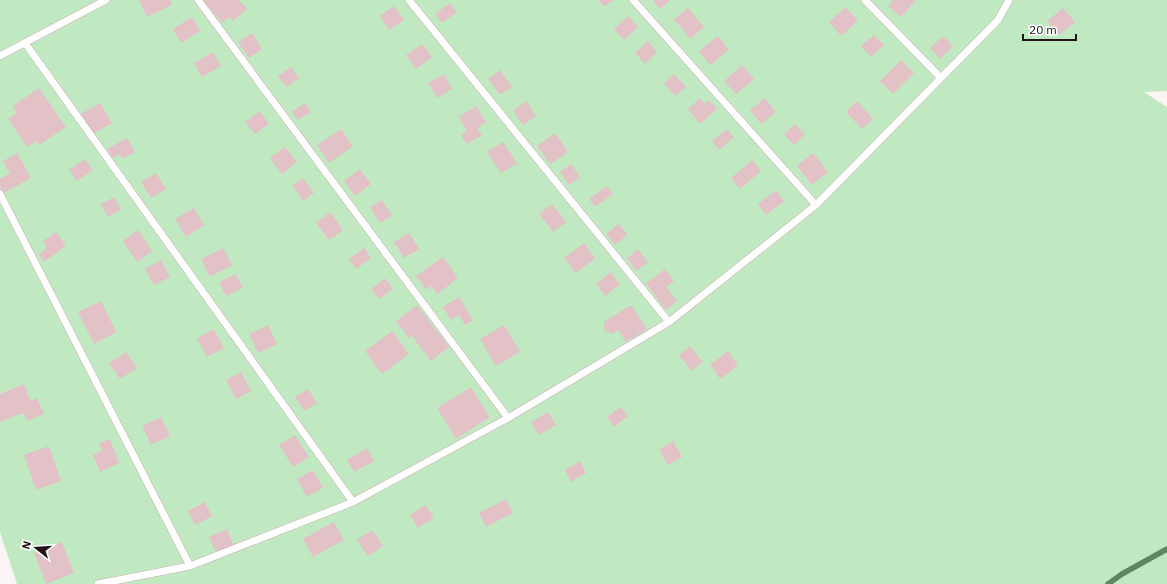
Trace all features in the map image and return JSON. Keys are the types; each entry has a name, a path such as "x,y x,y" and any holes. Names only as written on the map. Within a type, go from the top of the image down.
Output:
{"lane":[{"path":"0,56 106,0"},
{"path":"198,0 508,418"},
{"path":"409,0 668,322"},
{"path":"633,0 816,205"},
{"path":"865,0 941,78"},
{"path":"98,584 190,566 353,502 508,418 668,322 816,205 998,20 1009,0"},
{"path":"25,43 353,502"},
{"path":"0,194 190,566"}],"green space":[{"path":"0,0 1167,0 1167,91 1144,92 1167,107 1167,584 17,584 0,532"}],"building":[{"path":"139,0 170,0 172,5 147,17"},
{"path":"203,0 239,0 247,9 233,21 229,17 222,23"},
{"path":"599,0 613,0 604,7"},
{"path":"653,0 670,0 660,9"},
{"path":"893,0 916,0 901,17 888,6"},
{"path":"450,3 457,12 442,23 435,14"},
{"path":"394,6 404,20 389,30 380,16"},
{"path":"846,7 858,21 841,36 829,22"},
{"path":"688,8 704,27 690,39 674,19"},
{"path":"1063,8 1075,22 1059,35 1047,21"},
{"path":"628,16 638,27 624,40 614,29"},
{"path":"192,17 200,31 181,43 173,29"},
{"path":"252,33 262,49 249,58 238,42"},
{"path":"874,35 884,45 871,57 861,46"},
{"path":"718,36 729,50 710,65 699,51"},
{"path":"943,36 953,46 940,59 930,48"},
{"path":"648,41 657,52 645,64 635,53"},
{"path":"422,44 432,57 416,69 406,55"},
{"path":"213,52 221,66 202,77 194,63"},
{"path":"901,60 914,73 893,94 880,81"},
{"path":"742,65 754,79 736,94 724,81"},
{"path":"291,67 299,78 286,87 278,76"},
{"path":"500,70 512,87 500,95 488,79"},
{"path":"444,74 452,89 437,98 428,83"},
{"path":"674,74 686,87 675,96 664,83"},
{"path":"39,88 66,127 39,145 36,141 27,147 8,119 17,113 13,106"},
{"path":"700,98 704,104 709,100 717,109 700,124 688,109"},
{"path":"765,98 776,112 761,124 750,110"},
{"path":"526,101 536,116 523,125 513,111"},
{"path":"857,101 873,119 862,129 846,112"},
{"path":"100,103 112,123 93,134 81,114"},
{"path":"305,103 311,112 298,120 292,112"},
{"path":"476,106 486,122 477,128 482,135 467,144 461,135 467,131 459,117"},
{"path":"260,111 269,124 255,134 245,122"},
{"path":"795,124 805,134 794,145 784,134"},
{"path":"341,129 353,146 329,163 317,145"},
{"path":"727,129 734,137 719,150 712,141"},
{"path":"555,133 568,152 550,164 537,146"},
{"path":"127,138 135,152 122,159 120,154 113,158 107,149"},
{"path":"503,142 517,163 501,173 487,152"},
{"path":"285,147 297,162 282,174 270,158"},
{"path":"17,153 31,178 4,193 0,186 0,179 10,173 3,161"},
{"path":"813,153 828,172 812,185 797,166"},
{"path":"85,159 93,170 77,181 69,170"},
{"path":"752,160 761,171 740,189 731,178"},
{"path":"571,164 580,177 569,185 560,172"},
{"path":"360,169 371,184 355,196 344,181"},
{"path":"156,173 166,189 151,198 141,182"},
{"path":"303,178 314,193 303,201 292,186"},
{"path":"607,186 613,194 595,207 589,199"},
{"path":"776,190 784,201 766,215 758,204"},
{"path":"114,197 121,210 108,217 101,204"},
{"path":"382,200 392,216 380,223 370,207"},
{"path":"552,204 566,222 553,232 539,214"},
{"path":"194,208 204,225 186,237 175,219"},
{"path":"330,212 343,230 329,240 316,223"},
{"path":"619,224 627,235 615,245 606,234"},
{"path":"138,230 152,251 137,262 123,241"},
{"path":"56,232 66,246 44,262 39,254 47,248 43,241"},
{"path":"409,233 419,249 404,258 394,242"},
{"path":"584,243 595,259 575,273 564,258"},
{"path":"223,248 232,265 210,277 201,259"},
{"path":"364,248 371,258 356,269 349,259"},
{"path":"638,249 648,262 636,271 627,258"},
{"path":"443,257 458,278 437,294 431,286 426,290 416,276"},
{"path":"161,260 170,277 154,285 145,269"},
{"path":"665,269 674,281 666,287 677,301 666,310 646,283"},
{"path":"611,272 620,284 605,296 596,284"},
{"path":"236,274 243,288 226,296 219,282"},
{"path":"385,278 393,289 379,299 371,289"},
{"path":"459,297 473,320 465,325 459,315 451,320 443,307"},
{"path":"101,301 116,332 94,344 78,312"},
{"path":"417,305 449,347 431,361 412,336 409,338 396,321"},
{"path":"631,305 647,329 626,342 618,330 611,334 604,330 604,322"},
{"path":"268,325 277,344 258,353 249,334"},
{"path":"504,325 520,352 496,366 480,339"},
{"path":"214,329 224,348 207,357 197,338"},
{"path":"392,331 409,354 382,374 365,351"},
{"path":"690,346 703,362 691,371 679,355"},
{"path":"728,351 738,366 720,379 710,365"},
{"path":"126,352 137,368 120,379 109,363"},
{"path":"241,372 251,391 236,399 226,380"},
{"path":"24,384 30,401 37,398 44,414 27,421 23,413 0,422 0,394"},
{"path":"471,387 490,417 456,439 437,408"},
{"path":"308,389 317,403 304,411 295,397"},
{"path":"621,407 628,416 614,427 607,417"},
{"path":"548,412 556,425 539,435 531,422"},
{"path":"161,417 170,436 151,445 142,426"},
{"path":"295,435 309,457 293,467 279,445"},
{"path":"110,439 119,463 100,472 93,455 102,451 99,443"},
{"path":"673,441 682,457 668,465 659,450"},
{"path":"49,446 61,481 36,490 24,455"},
{"path":"367,448 374,461 354,472 347,460"},
{"path":"580,461 586,473 571,482 565,470"},
{"path":"313,470 323,488 307,497 297,479"},
{"path":"506,499 513,513 486,527 479,513"},
{"path":"205,502 212,516 195,525 188,511"},
{"path":"425,505 434,518 418,528 410,515"},
{"path":"334,522 344,540 313,557 303,539"},
{"path":"227,529 234,546 216,553 209,537"},
{"path":"372,530 383,546 368,556 357,540"},
{"path":"62,542 74,573 46,584 34,553"}],"waterway":[{"path":"1108,584 1122,574 1167,549"}]}
